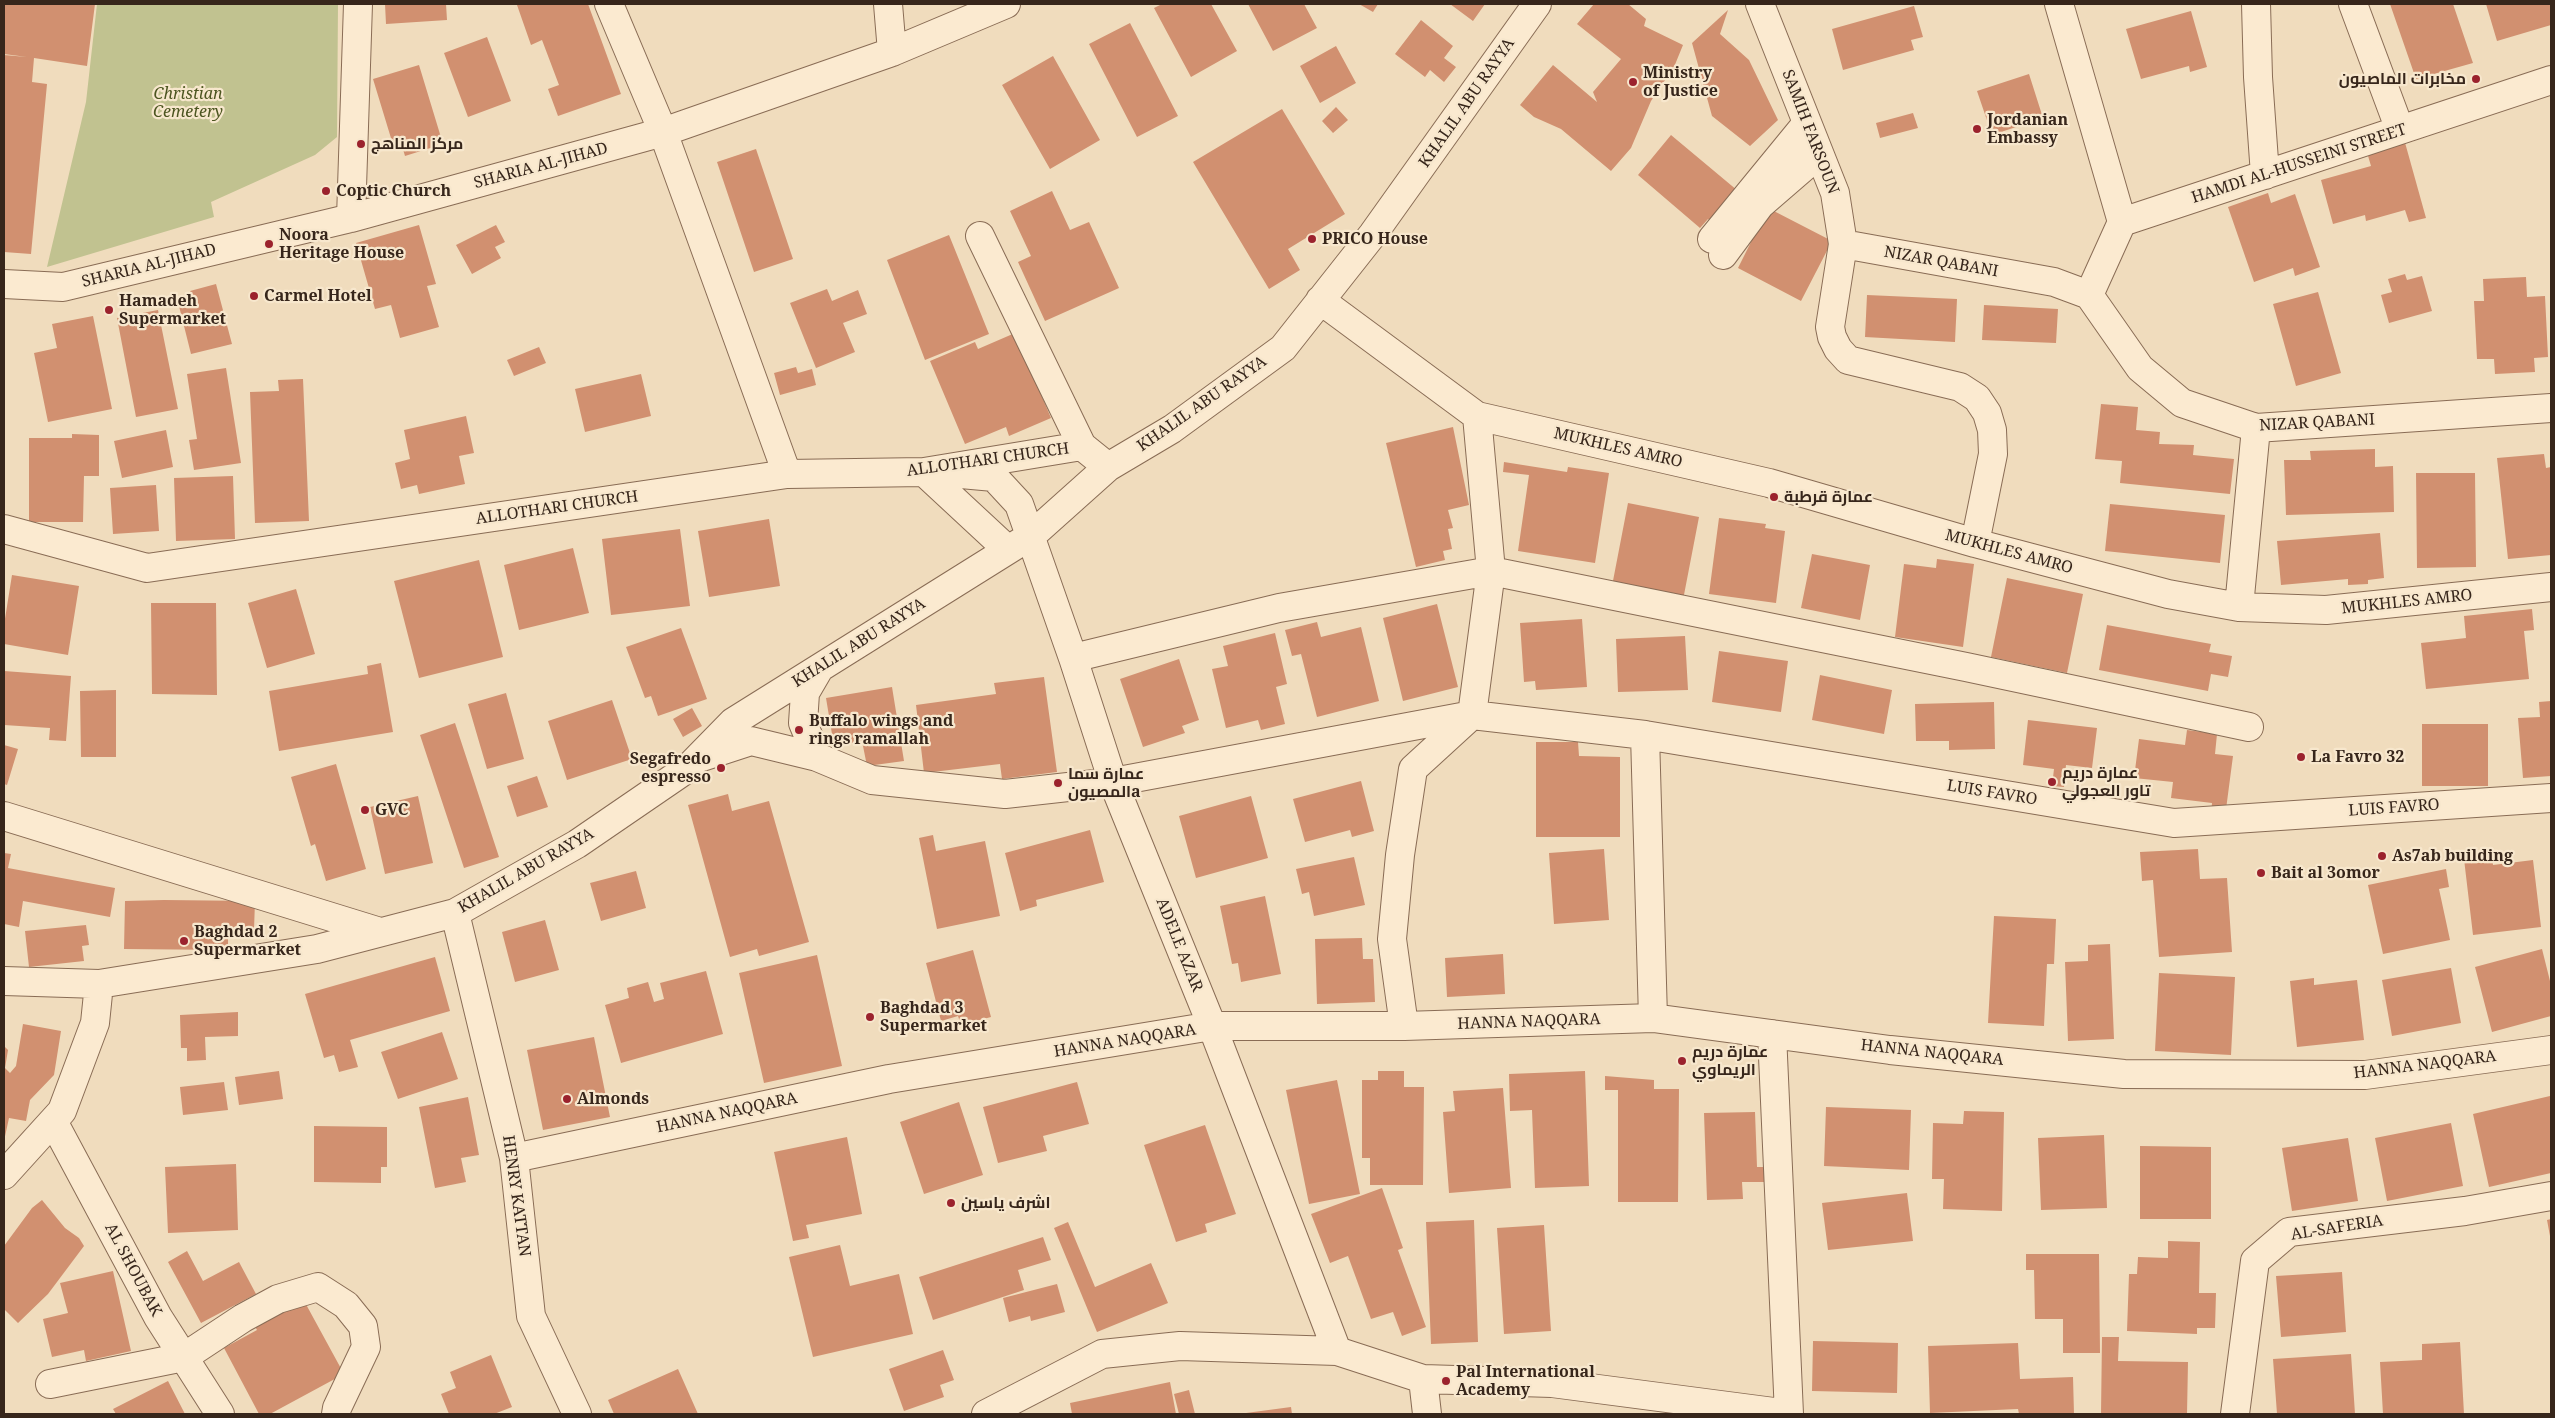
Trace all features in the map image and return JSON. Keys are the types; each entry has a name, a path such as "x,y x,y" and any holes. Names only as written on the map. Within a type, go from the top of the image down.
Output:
{"street":[{"path":"351,218 358,4"},
{"path":"609,4 663,132 787,474"},
{"path":"888,4 892,52"},
{"name":"SHARIA AL-JIHAD","path":"4,284 64,287 351,218 663,132 892,52 1006,4"},
{"name":"KHALIL ABU RAYYA","path":"4,980 99,984 317,948 455,913 577,844 688,768 733,722 1032,535 1108,467 1172,428 1283,348 1373,234 1537,4"},
{"name":"SAMIH FARSOUN","path":"1760,4 1835,193 1843,244 1830,327 1832,338 1838,349 1848,360 1960,387 1977,398 1988,412 1992,430 1993,454 1975,543"},
{"path":"2058,4 2122,222 2090,295"},
{"path":"2256,4 2258,77 2265,175"},
{"path":"2353,4 2400,130"},
{"name":"HAMDI AL-HUSSEINI STREET","path":"2122,222 2551,80"},
{"path":"1807,123 1718,247 1760,205 1819,154"},
{"path":"980,236 1082,446"},
{"name":"NIZAR QABANI","path":"1843,244 2054,282 2090,295 2140,368 2182,403 2256,428 2551,408"},
{"path":"1320,300 1477,416 1491,571 1472,715 1413,769 1400,855 1392,939 1404,1026"},
{"name":"MUKHLES AMRO","path":"1477,416 1769,483 1975,543 2168,594 2239,607 2326,610 2551,587"},
{"path":"2239,607 2256,428"},
{"name":"ALLOTHARI CHURCH","path":"4,529 147,568 787,474 924,472 1082,446 1108,467"},
{"path":"924,472 1008,550"},
{"name":"ADELE AZAR","path":"924,472 994,477 1019,504 1032,535 1113,782 1212,1026 1337,1351"},
{"path":"1073,658 1279,608 1491,571 1947,663 2249,727"},
{"path":"817,757 803,723 805,694 819,669"},
{"name":"LUIS FAVRO","path":"696,760 751,741 817,757 872,780 1005,794 1113,782 1472,715 1645,735 2174,823 2551,798"},
{"path":"1645,735 1653,1018"},
{"path":"4,816 380,932"},
{"name":"HENRY KATTAN","path":"455,913 514,1158 531,1316 577,1414"},
{"path":"4,1175 62,1111 96,1023 99,984"},
{"name":"HANNA NAQQARA","path":"514,1158 889,1079 1212,1026 1404,1026 1653,1018 1890,1050 2124,1074 2365,1075 2551,1050"},
{"path":"986,1414 1102,1354 1180,1346 1337,1351 1423,1379 1552,1383 1789,1414 1772,1034"},
{"name":"AL SHOUBAK","path":"53,1121 158,1317 220,1414"},
{"name":"AL-SAFERIA","path":"2235,1414 2256,1261 2289,1232 2465,1211 2551,1196"},
{"path":"50,1384 184,1357 243,1318 278,1299 318,1287 346,1305 363,1326 366,1347 337,1408 336,1414"},
{"path":"1423,1379 1427,1414"}],"green space":[{"name":"Christian Cemetery","path":"97,4 338,4 337,137 315,155 211,202 214,217 47,267 86,102"}],"building":[{"path":"4,4 95,4 87,66 34,58 32,82 47,84 31,254 4,252 4,55 27,57 4,54"},
{"path":"385,4 446,4 447,20 386,24"},
{"path":"588,4 621,94 558,116 548,89 559,85 542,40 531,45 517,5"},
{"path":"1162,4 1211,4 1237,51 1191,77 1154,8"},
{"path":"1248,4 1304,4 1317,28 1273,51"},
{"path":"1359,4 1378,4 1373,12"},
{"path":"1450,4 1485,4 1473,21"},
{"name":"Ministry of Justice","path":"1594,4 1628,4 1646,19 1644,26 1683,45 1674,67 1651,101 1631,148 1611,171 1561,129 1534,117 1520,105 1553,65 1597,102 1593,92 1621,59 1577,24"},
{"path":"2390,4 2453,4 2473,63 2416,79"},
{"path":"2486,4 2551,4 2551,25 2497,41"},
{"path":"1914,6 1923,37 1911,40 1914,50 1843,70 1832,29"},
{"path":"1728,10 1720,34 1749,60 1778,120 1750,146 1712,116 1692,43"},
{"path":"2191,11 2207,67 2190,72 2189,66 2141,79 2126,29"},
{"path":"1421,20 1453,46 1444,58 1456,67 1444,82 1430,70 1425,77 1395,54"},
{"path":"1130,23 1178,116 1137,137 1089,44"},
{"path":"487,37 511,101 468,117 444,53"},
{"path":"1336,46 1356,83 1320,103 1300,66"},
{"path":"1053,56 1100,140 1050,169 1002,85"},
{"path":"419,65 443,144 405,156 402,146 394,148 373,79"},
{"path":"2029,74 2043,118 1992,135 1977,91"},
{"path":"1336,107 1348,120 1333,133 1322,121"},
{"path":"1282,109 1345,214 1288,249 1300,270 1269,289 1193,162"},
{"path":"1913,113 1918,128 1880,138 1876,123"},
{"path":"1671,135 1744,196 1718,227 1708,219 1700,228 1638,175"},
{"path":"2404,139 2426,218 2409,222 2405,210 2366,221 2365,215 2333,224 2321,180 2371,166 2366,149"},
{"path":"756,149 793,259 754,272 717,162"},
{"path":"1052,191 1070,230 1089,222 1119,288 1045,321 1018,262 1031,256 1010,211"},
{"path":"2268,193 2271,203 2295,194 2320,267 2295,276 2293,268 2254,282 2228,207"},
{"path":"1768,208 1832,241 1801,301 1738,268"},
{"path":"419,225 436,284 427,286 439,327 400,338 391,305 375,309 356,243"},
{"path":"496,225 505,242 495,247 501,258 472,274 456,245"},
{"path":"949,235 989,334 925,360 887,260"},
{"path":"2405,274 2407,280 2422,276 2432,311 2389,323 2381,295 2392,292 2388,279"},
{"path":"2526,277 2527,297 2545,296 2548,357 2534,358 2535,372 2495,374 2494,359 2477,359 2474,301 2484,301 2483,279"},
{"path":"216,284 232,344 191,354 178,302 192,298 190,291"},
{"path":"827,289 832,301 858,290 867,314 843,323 855,352 816,368 790,303"},
{"path":"2318,292 2341,373 2296,386 2273,304"},
{"path":"1867,295 1957,299 1955,342 1865,337"},
{"path":"1984,305 2058,309 2056,343 1982,340"},
{"path":"158,310 178,409 136,417 117,318"},
{"path":"93,316 112,409 48,422 34,353 57,348 52,324"},
{"path":"1015,333 1051,418 1009,436 1006,427 965,444 930,361 975,342 978,349"},
{"path":"539,347 546,363 514,376 507,360"},
{"path":"796,367 798,373 812,369 816,385 780,395 774,373"},
{"path":"226,368 241,463 194,470 189,440 197,439 187,374"},
{"path":"641,374 651,416 585,432 575,389"},
{"path":"303,379 309,521 255,523 250,392 279,391 278,380"},
{"path":"2101,404 2138,407 2136,430 2160,432 2159,444 2194,445 2193,455 2234,459 2230,494 2120,483 2122,461 2095,459"},
{"path":"466,416 474,453 459,456 465,484 419,494 417,485 401,489 395,463 410,459 404,430"},
{"path":"1453,427 1469,505 1448,510 1453,528 1448,529 1452,549 1443,551 1445,560 1416,567 1386,443"},
{"path":"166,430 173,467 122,478 114,441"},
{"path":"72,434 99,435 99,476 84,476 83,522 29,522 29,438 72,438"},
{"path":"2375,449 2375,467 2393,466 2394,512 2286,515 2284,460 2311,460 2310,451"},
{"path":"2544,454 2546,468 2551,467 2551,555 2508,559 2497,458"},
{"path":"1504,462 1567,472 1568,467 1609,473 1595,563 1518,551 1529,475 1503,472"},
{"path":"2416,473 2475,473 2476,567 2417,568"},
{"path":"233,476 235,539 176,541 174,478"},
{"path":"156,485 159,531 113,534 110,488"},
{"path":"1628,503 1699,517 1683,600 1612,586"},
{"path":"2110,504 2225,515 2220,563 2105,551"},
{"path":"1719,518 1766,524 1765,528 1785,531 1776,603 1709,594"},
{"path":"769,519 780,586 709,597 698,531"},
{"path":"680,529 690,606 611,615 602,539"},
{"path":"2380,533 2384,578 2368,580 2368,584 2348,585 2348,579 2281,585 2277,541"},
{"path":"573,548 589,613 519,630 504,565"},
{"path":"1812,554 1870,565 1860,620 1801,608"},
{"path":"1937,559 1974,564 1963,647 1895,637 1904,564 1936,568"},
{"path":"479,560 503,657 419,678 394,581"},
{"path":"12,575 79,586 68,655 4,644 4,625"},
{"path":"2007,578 2083,594 2067,673 1991,657"},
{"path":"296,589 315,654 267,668 248,603"},
{"path":"151,603 216,603 217,695 152,694"},
{"path":"1437,604 1458,687 1403,701 1383,618"},
{"path":"2532,609 2534,630 2524,631 2529,679 2426,689 2421,643 2466,638 2464,616"},
{"path":"1582,619 1587,687 1536,690 1535,681 1524,682 1520,623"},
{"path":"1317,622 1321,637 1361,627 1379,701 1317,717 1301,654 1292,656 1285,630"},
{"path":"2107,625 2211,644 2209,652 2232,656 2228,677 2211,674 2208,691 2099,670"},
{"path":"681,628 707,699 658,716 651,696 645,698 626,647"},
{"path":"1275,633 1287,684 1276,687 1285,724 1261,730 1258,720 1226,728 1212,669 1228,666 1223,646"},
{"path":"1685,636 1688,690 1618,692 1616,639"},
{"path":"1719,651 1788,661 1781,712 1712,702"},
{"path":"1179,659 1199,720 1182,726 1185,733 1143,747 1120,679"},
{"path":"381,663 393,732 279,751 269,691 368,674 367,666"},
{"path":"4,671 71,676 66,741 49,740 50,728 4,725"},
{"path":"1820,675 1892,690 1884,734 1812,720"},
{"path":"1044,677 1057,772 1002,779 1000,764 924,773 916,705 996,694 994,683"},
{"path":"892,687 904,761 867,766 862,741 834,746 826,698"},
{"path":"116,690 116,757 81,757 80,691"},
{"path":"506,693 524,759 487,769 468,704"},
{"path":"612,700 632,759 567,780 548,721"},
{"path":"2551,701 2551,776 2523,778 2518,718 2540,717 2539,702"},
{"path":"1994,702 1995,749 1949,750 1949,741 1916,741 1915,704"},
{"path":"692,708 702,726 683,737 673,719"},
{"path":"2028,720 2097,728 2092,768 2066,765 2064,787 2052,786 2054,769 2023,765"},
{"path":"455,723 499,857 464,868 420,735"},
{"path":"2422,724 2488,724 2488,786 2422,786"},
{"path":"2187,730 2217,734 2215,754 2233,756 2225,817 2211,815 2212,803 2171,798 2173,782 2134,778 2139,739 2185,745"},
{"path":"1536,742 1578,742 1579,756 1620,757 1620,837 1536,837"},
{"path":"4,745 18,749 7,785 4,784"},
{"path":"336,764 366,869 326,881 315,844 311,846 291,777"},
{"path":"537,776 548,807 517,817 507,786"},
{"path":"1361,781 1374,831 1352,837 1350,830 1305,842 1293,799"},
{"path":"728,794 732,811 769,801 809,942 759,956 757,949 730,957 688,805"},
{"path":"418,796 433,863 385,874 370,807"},
{"path":"1251,796 1268,858 1196,878 1179,816"},
{"path":"1090,830 1104,882 1036,900 1037,906 1020,911 1005,853"},
{"path":"933,835 936,851 985,841 1000,916 937,929 919,838"},
{"path":"1604,849 1609,920 1554,924 1549,853"},
{"path":"2198,849 2200,879 2227,878 2232,952 2159,957 2153,880 2142,881 2140,852"},
{"path":"4,853 11,854 8,868 115,888 110,917 23,901 19,927 4,924"},
{"path":"2492,856 2493,865 2533,860 2541,927 2473,935 2464,859"},
{"path":"1354,857 1365,905 1314,916 1309,892 1302,894 1296,869"},
{"path":"2446,869 2449,887 2439,889 2450,940 2383,954 2368,885"},
{"path":"636,871 646,908 601,921 590,883"},
{"path":"1265,896 1281,974 1241,982 1238,963 1232,964 1220,906"},
{"path":"125,901 255,901 254,930 228,929 228,950 124,949"},
{"path":"1994,916 2056,919 2054,964 2047,964 2044,1026 1988,1023"},
{"path":"545,920 559,970 515,982 502,932"},
{"path":"86,925 89,945 82,946 84,961 29,967 25,931"},
{"path":"1362,938 1363,959 1373,959 1375,1002 1317,1004 1315,939"},
{"path":"2110,944 2114,1039 2068,1041 2065,962 2088,961 2088,945"},
{"path":"2542,949 2551,985 2551,1016 2492,1032 2475,967"},
{"path":"973,950 991,1017 961,1025 958,1016 941,1021 926,963"},
{"path":"1503,954 1505,994 1447,997 1445,958"},
{"path":"817,955 842,1066 764,1083 739,973"},
{"path":"435,957 450,1011 350,1040 358,1067 339,1072 334,1055 324,1058 305,994"},
{"path":"2451,968 2461,1023 2392,1036 2382,980"},
{"path":"706,971 723,1034 621,1063 605,1005 629,998 627,988 648,982 654,1002 664,999 660,983"},
{"path":"2159,973 2235,977 2231,1055 2155,1051"},
{"path":"2314,978 2314,985 2357,980 2364,1040 2297,1047 2290,981"},
{"path":"238,1012 238,1036 205,1037 206,1060 187,1061 187,1048 181,1048 180,1015"},
{"path":"23,1024 61,1031 54,1075 30,1100 26,1121 9,1118 4,1141 4,1046 8,1050 5,1068 10,1073 16,1066"},
{"path":"442,1032 458,1079 398,1099 381,1052"},
{"path":"594,1037 610,1117 543,1130 527,1050"},
{"path":"279,1071 283,1099 239,1105 235,1077"},
{"path":"1378,1071 1404,1071 1404,1087 1424,1087 1423,1185 1370,1185 1370,1158 1362,1158 1362,1080 1378,1080"},
{"path":"1585,1071 1589,1186 1535,1188 1532,1110 1510,1111 1509,1074"},
{"path":"1605,1076 1654,1080 1654,1089 1679,1089 1678,1202 1618,1202 1618,1090 1605,1090"},
{"path":"1337,1080 1360,1194 1309,1204 1286,1090"},
{"path":"224,1082 228,1110 183,1115 180,1087"},
{"path":"1077,1082 1089,1124 1043,1136 1047,1151 998,1163 983,1107"},
{"path":"1503,1088 1511,1188 1449,1193 1443,1112 1455,1111 1453,1091"},
{"path":"2550,1096 2551,1173 2489,1187 2473,1114"},
{"path":"468,1097 479,1155 461,1158 466,1182 435,1188 419,1107"},
{"path":"959,1102 983,1175 924,1194 900,1122"},
{"path":"1826,1107 1911,1110 1909,1170 1824,1166"},
{"path":"1964,1111 2004,1112 2002,1211 1943,1209 1944,1179 1932,1179 1933,1123 1963,1124"},
{"path":"1755,1112 1757,1167 1767,1167 1768,1182 1742,1182 1743,1199 1707,1200 1704,1113"},
{"path":"2451,1123 2463,1186 2387,1201 2375,1138"},
{"path":"1205,1125 1236,1214 1205,1224 1207,1232 1176,1242 1144,1145"},
{"path":"314,1126 387,1127 387,1167 381,1167 381,1183 314,1182"},
{"path":"2104,1135 2107,1208 2041,1210 2038,1138"},
{"path":"847,1137 862,1214 806,1225 809,1238 793,1241 774,1152"},
{"path":"2348,1138 2358,1201 2292,1211 2282,1148"},
{"path":"2140,1146 2211,1147 2211,1219 2140,1219"},
{"path":"236,1164 238,1230 168,1233 165,1167"},
{"path":"1382,1188 1403,1248 1398,1250 1426,1327 1402,1336 1393,1312 1371,1319 1348,1256 1330,1263 1311,1214"},
{"path":"1907,1193 1913,1241 1828,1250 1822,1203"},
{"path":"42,1200 65,1228 79,1238 84,1246 48,1294 18,1323 4,1309 4,1246 32,1208"},
{"path":"2551,1219 2551,1236 2550,1236 2547,1220"},
{"path":"1474,1220 1478,1342 1431,1344 1426,1222"},
{"path":"1068,1222 1095,1287 1151,1263 1168,1303 1097,1332 1054,1228"},
{"path":"1544,1225 1551,1331 1504,1334 1497,1228"},
{"path":"1043,1237 1051,1260 1018,1270 1024,1290 933,1320 919,1277"},
{"path":"2168,1241 2200,1242 2199,1293 2216,1293 2215,1328 2197,1328 2197,1334 2127,1331 2129,1274 2137,1274 2138,1257 2168,1258"},
{"path":"840,1245 850,1286 899,1274 913,1334 813,1357 789,1257"},
{"path":"187,1251 203,1281 239,1262 256,1294 201,1323 168,1262"},
{"path":"2026,1254 2099,1254 2100,1353 2063,1353 2063,1319 2035,1319 2034,1270 2026,1270"},
{"path":"113,1271 131,1351 86,1361 84,1350 52,1357 43,1319 68,1313 60,1283"},
{"path":"2342,1272 2346,1332 2281,1337 2276,1276"},
{"path":"1057,1284 1065,1312 1031,1321 1030,1316 1009,1322 1003,1298"},
{"path":"302,1297 344,1374 270,1414 259,1414 224,1348 257,1330 253,1323"},
{"path":"2102,1337 2119,1337 2118,1361 2188,1362 2187,1414 2101,1414"},
{"path":"1813,1341 1898,1343 1897,1393 1812,1391"},
{"path":"2460,1342 2464,1414 2383,1414 2380,1362 2422,1360 2422,1344"},
{"path":"2018,1343 2020,1379 2073,1377 2074,1414 2019,1414 2018,1409 1930,1413 1928,1346"},
{"path":"943,1350 954,1380 940,1385 944,1397 904,1411 889,1369"},
{"path":"2351,1354 2355,1414 2277,1414 2273,1359"},
{"path":"491,1355 512,1407 494,1414 449,1414 441,1394 456,1388 450,1372"},
{"path":"678,1369 698,1414 614,1414 608,1400"},
{"path":"168,1381 185,1414 116,1414 113,1409"},
{"path":"1170,1382 1176,1414 1072,1414 1070,1403"},
{"path":"1189,1390 1195,1414 1179,1414 1174,1394"},
{"path":"1291,1407 1292,1414 1246,1414 1246,1413"}],"place":[{"name":"مخابرات الماصيون","path":"2476,79"},
{"name":"Ministry of Justice","path":"1633,82"},
{"name":"Jordanian Embassy","path":"1977,129"},
{"name":"مركز المناهج","path":"361,144"},
{"name":"Coptic Church","path":"326,191"},
{"name":"PRICO House","path":"1312,239"},
{"name":"Noora Heritage House","path":"269,244"},
{"name":"Carmel Hotel","path":"254,296"},
{"name":"Hamadeh Supermarket","path":"109,310"},
{"name":"عمارة قرطبة","path":"1774,497"},
{"name":"Buffalo wings and rings ramallah","path":"799,730"},
{"name":"La Favro 32","path":"2301,757"},
{"name":"Segafredo espresso","path":"721,768"},
{"name":"عمارة دريم تاور العجولي","path":"2052,782"},
{"name":"عمارة سما المصيونa","path":"1058,783"},
{"name":"GVC","path":"365,810"},
{"name":"As7ab building","path":"2382,856"},
{"name":"Bait al 3omor","path":"2261,873"},
{"name":"Baghdad 2 Supermarket","path":"184,941"},
{"name":"Baghdad 3 Supermarket","path":"870,1017"},
{"name":"عمارة دريم الريماوي","path":"1682,1061"},
{"name":"Almonds","path":"567,1099"},
{"name":"اشرف ياسين","path":"951,1203"},
{"name":"Pal International Academy","path":"1446,1381"}]}
